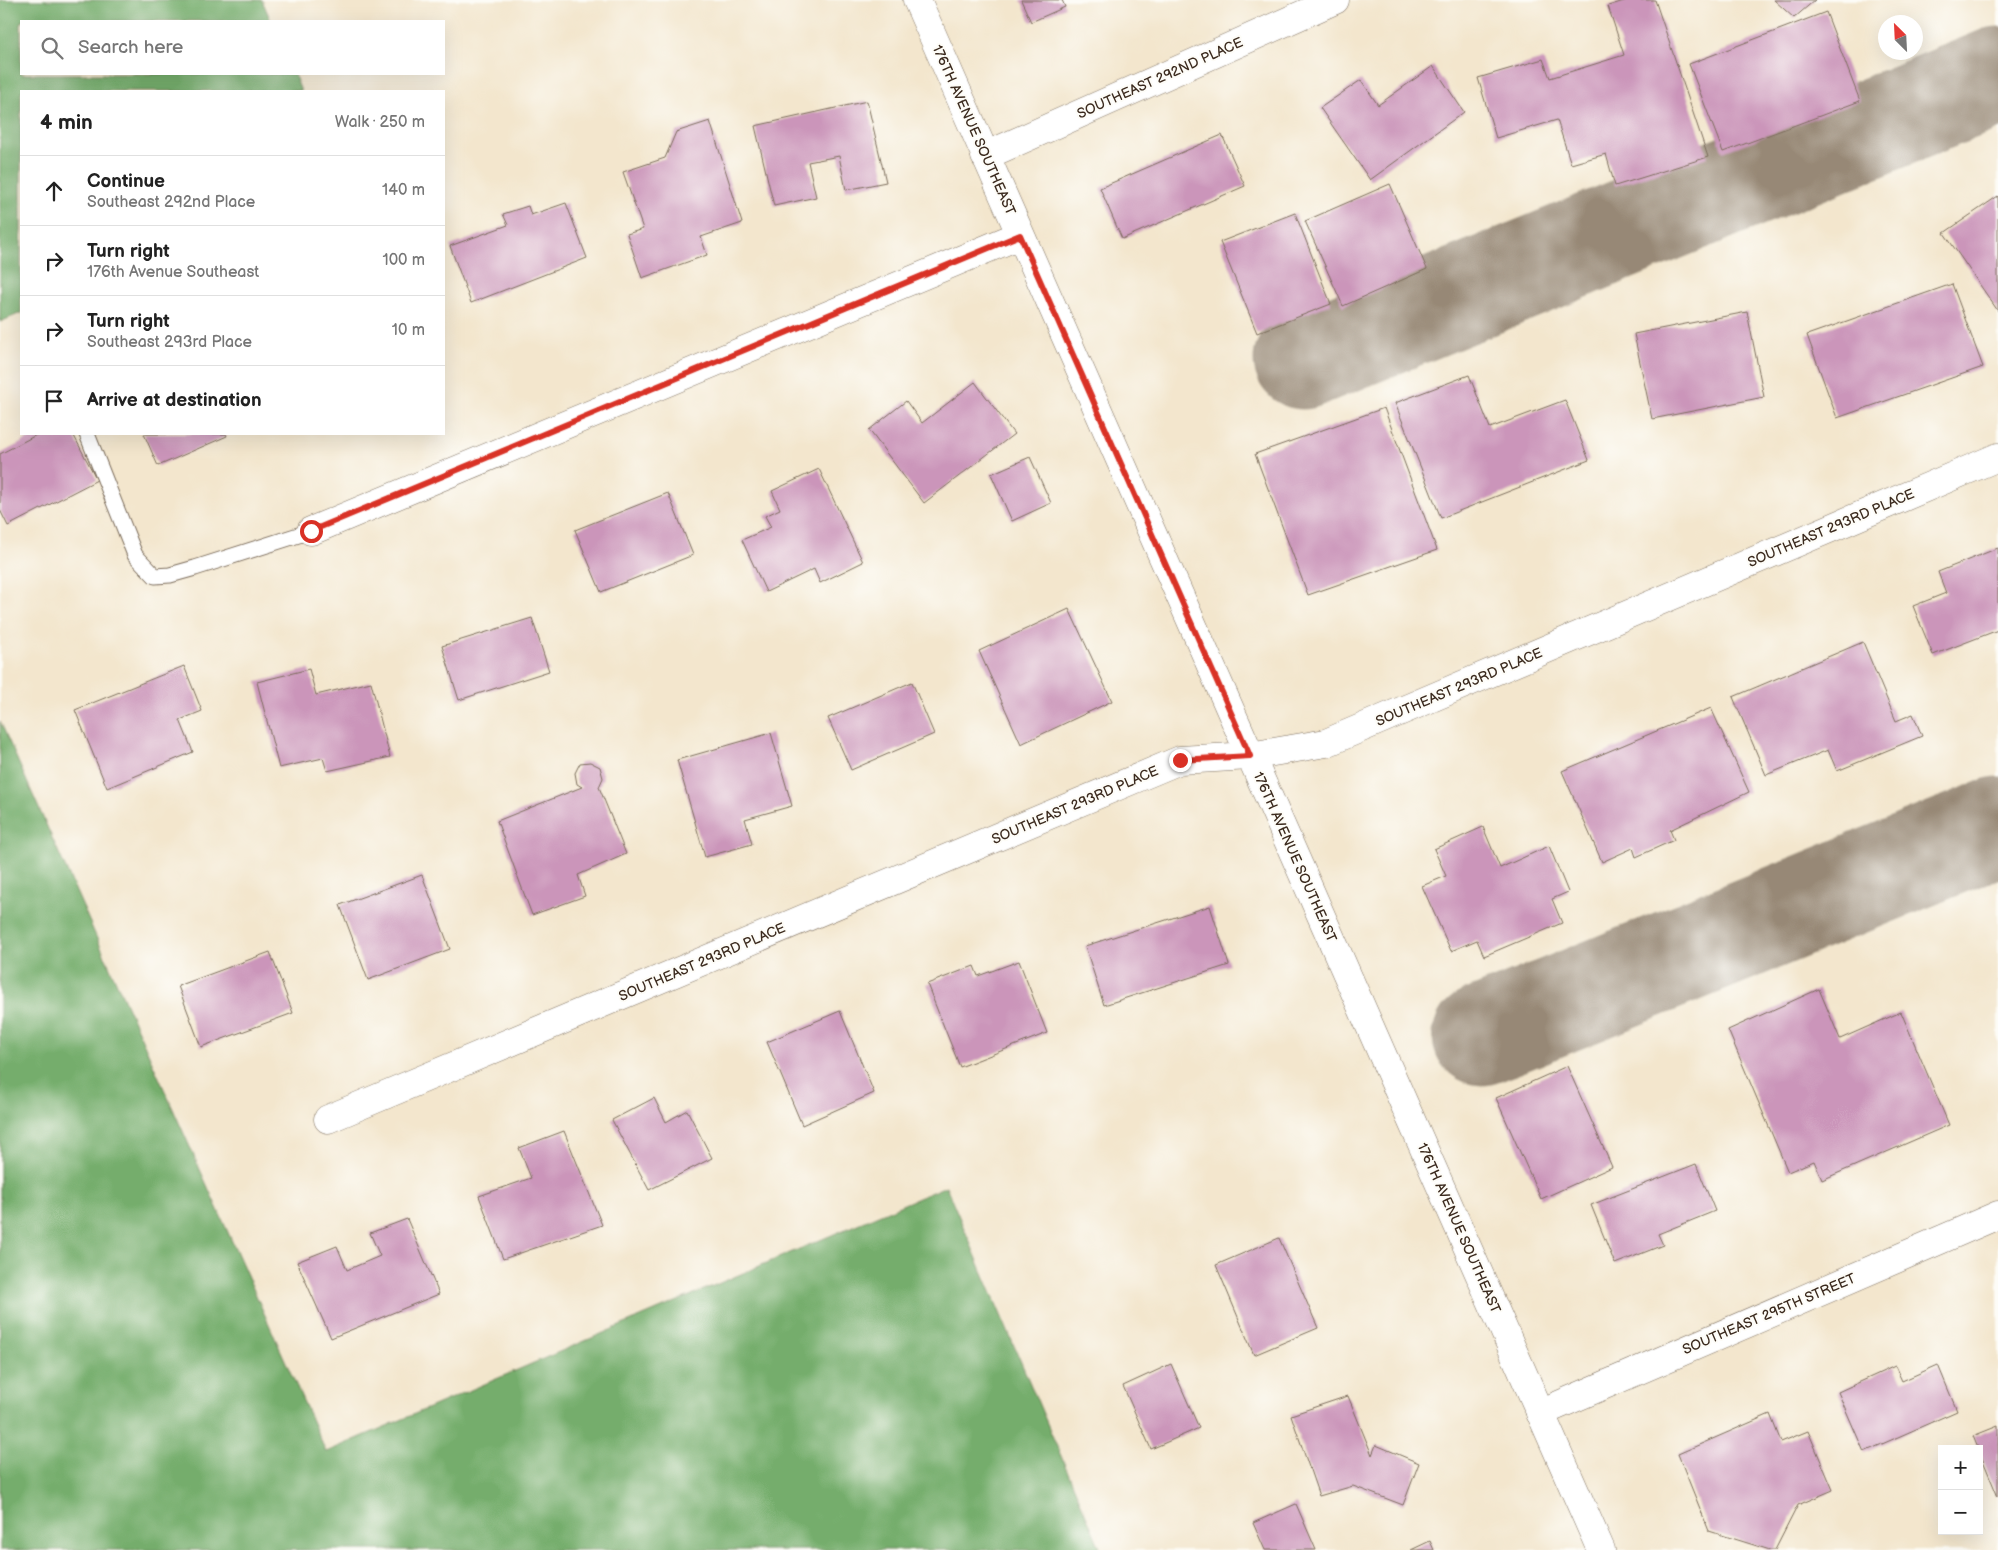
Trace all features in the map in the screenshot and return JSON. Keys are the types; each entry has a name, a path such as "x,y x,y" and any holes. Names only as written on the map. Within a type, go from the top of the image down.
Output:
{"street":[{"name":"176TH AVENUE SOUTHEAST","path":"917,0 1601,1550"},
{"name":"SOUTHEAST 292ND PLACE","path":"985,156 1334,0"},
{"path":"311,531 1020,235"},
{"name":"SOUTHEAST 293RD PLACE","path":"328,1119 1180,760 1250,756 1326,743 1998,457"},
{"name":"SOUTHEAST 295TH STREET","path":"1540,1413 1998,1215"}],"lane":[{"path":"86,435 135,555 155,576 170,575 311,531"}],"green space":[{"path":"0,0 262,0 271,20 20,20 20,75 294,75 301,90 20,90 20,313 0,322"},
{"path":"0,721 326,1452 946,1186 1101,1550 0,1550"}],"building":[{"path":"1021,0 1062,0 1065,7 1031,22"},
{"path":"1627,0 1655,0 1708,157 1615,186 1606,154 1571,164 1557,120 1496,138 1478,78 1543,59 1550,78 1624,55 1608,6"},
{"path":"1774,0 1815,0 1794,18"},
{"path":"1826,12 1860,101 1723,152 1689,64"},
{"path":"1433,66 1464,112 1370,180 1320,108 1361,80 1378,105"},
{"path":"867,101 886,182 846,190 839,156 808,162 816,197 774,206 755,126"},
{"path":"710,121 742,223 701,237 707,255 642,278 627,234 643,229 623,172 665,158 676,132"},
{"path":"1222,135 1245,186 1122,239 1100,188"},
{"path":"1390,184 1427,269 1343,306 1305,221"},
{"path":"1998,196 1998,311 1944,233"},
{"path":"566,203 587,258 471,303 450,246 508,225 503,214 528,206 531,215"},
{"path":"1295,213 1331,304 1257,333 1220,242"},
{"path":"1952,284 1983,367 1837,418 1807,335"},
{"path":"1747,312 1764,397 1652,419 1634,334"},
{"path":"1469,375 1490,428 1565,400 1589,460 1441,518 1395,403"},
{"path":"975,382 1014,434 924,503 869,430 906,401 922,423"},
{"path":"1384,408 1437,550 1308,595 1255,454"},
{"path":"36,435 74,435 97,480 8,526 0,510 0,454"},
{"path":"144,435 227,436 158,466"},
{"path":"1030,457 1051,503 1012,521 991,474"},
{"path":"819,469 863,562 820,583 814,569 766,592 742,540 771,527 765,516 780,509 772,491"},
{"path":"668,493 693,555 601,592 575,530"},
{"path":"1998,548 1998,630 1933,655 1913,606 1946,593 1938,572"},
{"path":"1069,609 1112,701 1021,744 979,651"},
{"path":"532,618 549,671 459,700 442,646"},
{"path":"1863,642 1896,721 1913,714 1922,736 1837,771 1828,750 1766,775 1733,697"},
{"path":"184,666 202,711 180,720 193,752 107,788 75,710"},
{"path":"309,669 316,695 371,682 390,757 327,771 323,758 279,768 257,682"},
{"path":"912,682 934,734 851,770 828,718"},
{"path":"1711,708 1749,792 1670,830 1674,840 1636,857 1633,848 1602,862 1562,771"},
{"path":"771,733 792,806 745,819 752,844 705,857 677,760"},
{"path":"590,762 600,767 603,778 599,787 626,854 578,875 585,896 532,915 497,821 582,787 577,784 575,773 580,763"},
{"path":"1483,827 1500,868 1549,846 1568,892 1552,899 1562,923 1484,956 1477,940 1451,951 1422,886 1446,876 1434,849"},
{"path":"422,875 450,949 368,980 340,905"},
{"path":"1210,906 1229,965 1104,1005 1085,946"},
{"path":"270,952 293,1013 201,1047 178,986"},
{"path":"1019,961 1047,1033 960,1067 927,984 974,966 978,976"},
{"path":"1819,989 1840,1039 1901,1012 1949,1125 1822,1180 1814,1161 1788,1172 1728,1030"},
{"path":"840,1011 874,1093 802,1125 767,1042"},
{"path":"1567,1066 1612,1167 1541,1199 1496,1098"},
{"path":"654,1098 666,1122 687,1110 712,1158 649,1190 612,1120"},
{"path":"564,1131 602,1225 503,1259 479,1196 531,1178 519,1148"},
{"path":"1696,1164 1715,1211 1658,1234 1663,1245 1615,1264 1591,1205"},
{"path":"407,1219 439,1294 331,1338 297,1262 337,1246 347,1270 380,1256 370,1233"},
{"path":"1279,1238 1318,1328 1254,1355 1216,1265"},
{"path":"1171,1364 1199,1428 1151,1449 1123,1386"},
{"path":"1938,1365 1957,1411 1864,1452 1838,1392 1895,1366 1902,1381"},
{"path":"1348,1396 1372,1455 1376,1445 1419,1463 1403,1505 1353,1486 1319,1496 1291,1415"},
{"path":"1770,1414 1781,1442 1808,1431 1833,1490 1798,1505 1775,1550 1709,1531 1678,1454"},
{"path":"1998,1426 1998,1497 1983,1460 1983,1445 1977,1445 1973,1436"},
{"path":"1296,1504 1316,1550 1265,1550 1253,1523"},
{"path":"1430,1541 1434,1550 1411,1550"}],"taxiway":[{"path":"1303,360 1998,76"},
{"path":"1482,1036 1998,826"}],"route":[{"path":"311,531 1020,235 1250,756 1180,760"}]}
